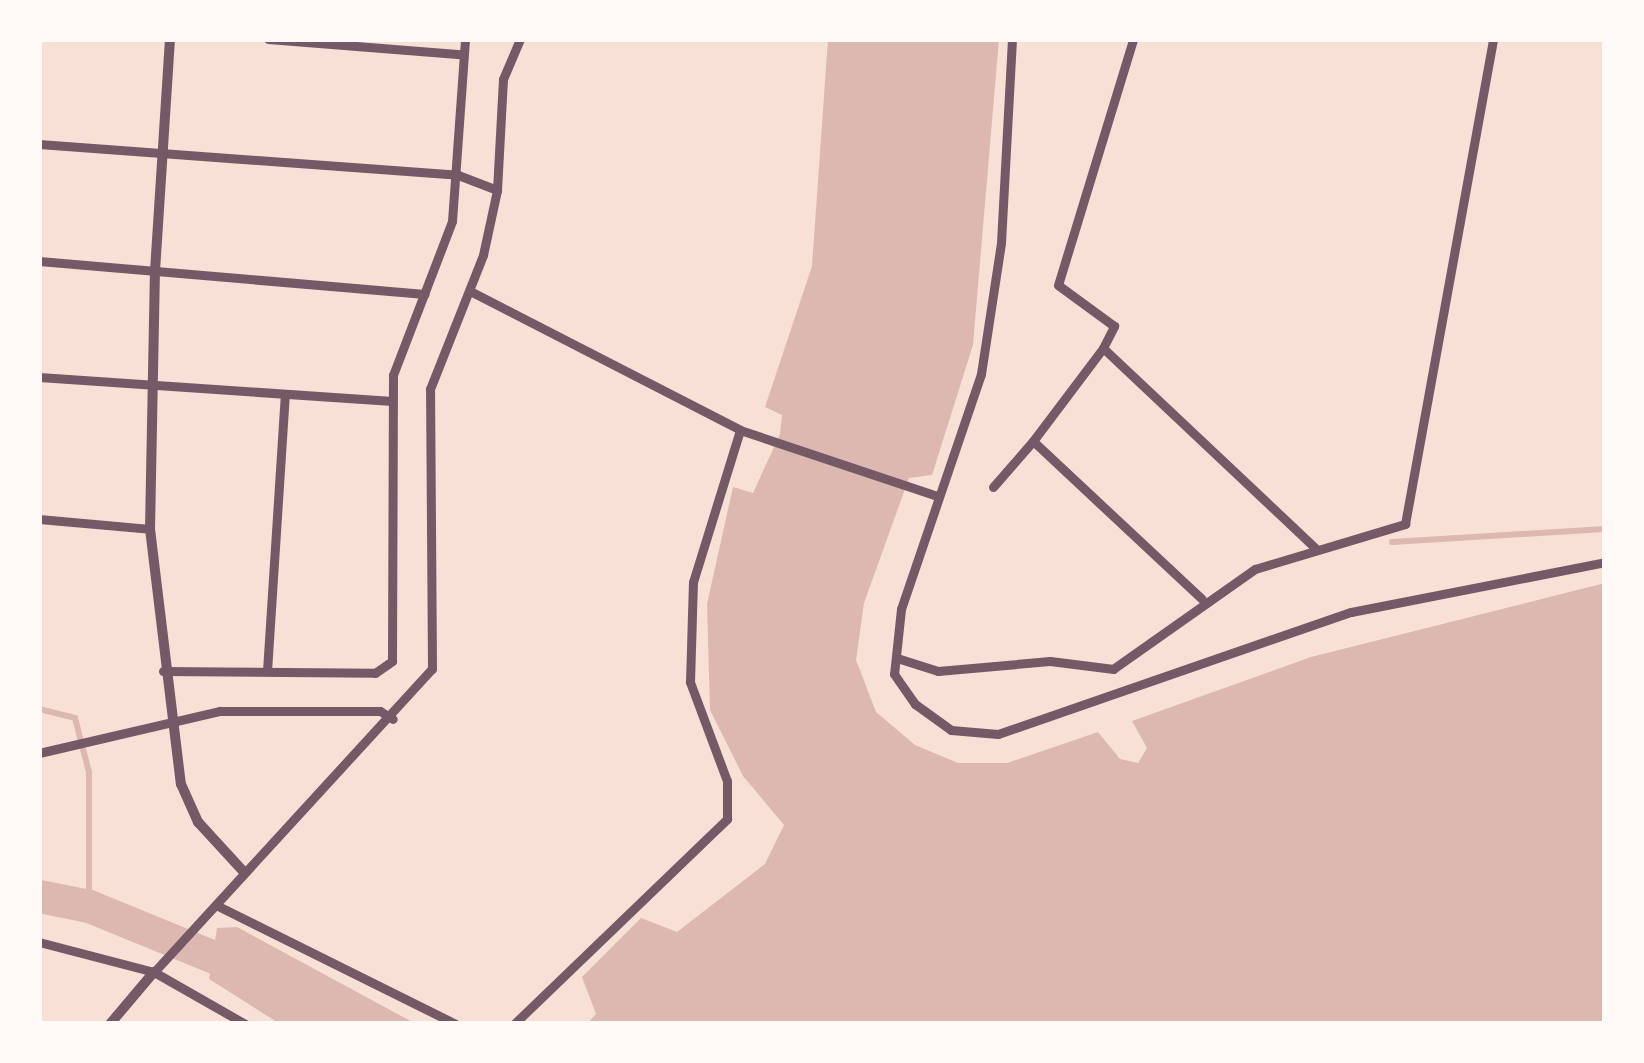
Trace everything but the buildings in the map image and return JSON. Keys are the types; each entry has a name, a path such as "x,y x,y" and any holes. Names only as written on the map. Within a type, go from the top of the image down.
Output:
{"street":[{"path":"170,39 154,269 150,529 168,725 198,822 244,872"},
{"path":"268,39 460,54"},
{"path":"163,671 375,673 392,662 393,375 452,221 458,175 460,54 465,39"},
{"path":"110,1024 244,872 393,719 432,669 430,388 472,292 497,190 503,79 520,39"},
{"path":"1012,39 991,313 981,374 901,609 894,674 915,704 951,730 998,734 1351,612 1605,562"},
{"path":"993,487 1103,348 1114,326 1058,285 1133,39"},
{"path":"897,658 938,671 1050,661 1113,670 1202,599 1255,569 1405,524 1493,39"},
{"path":"39,144 458,175 497,190"},
{"path":"39,261 425,293"},
{"path":"472,292 740,430 938,496"},
{"path":"1103,348 1316,550"},
{"path":"39,377 392,401"},
{"path":"267,670 285,395"},
{"path":"514,1024 727,819 727,781 690,682 693,582 740,430"},
{"path":"1033,441 1202,599"},
{"path":"39,520 150,529"},
{"path":"39,753 220,711 380,711 393,719"},
{"path":"212,908 456,1024"},
{"path":"39,943 154,972 245,1024"}],"shaded area":[{"path":"828,39 999,39 973,345 932,475 909,478 864,603 856,660 876,712 915,745 958,763 1007,763 1098,732 1120,759 1138,763 1147,748 1132,721 1311,657 1605,583 1605,1024 587,1024 596,1014 582,977 641,918 677,932 765,864 784,825 743,776 710,710 707,604 733,487 753,493 780,434 782,415 765,407 812,266"},
{"path":"237,927 416,1024 280,1024 209,979 217,928"}],"waterway":[{"path":"1392,542 1605,529"},
{"path":"39,709 75,718 89,772 89,906"},
{"path":"39,896 89,906 251,972"}]}
